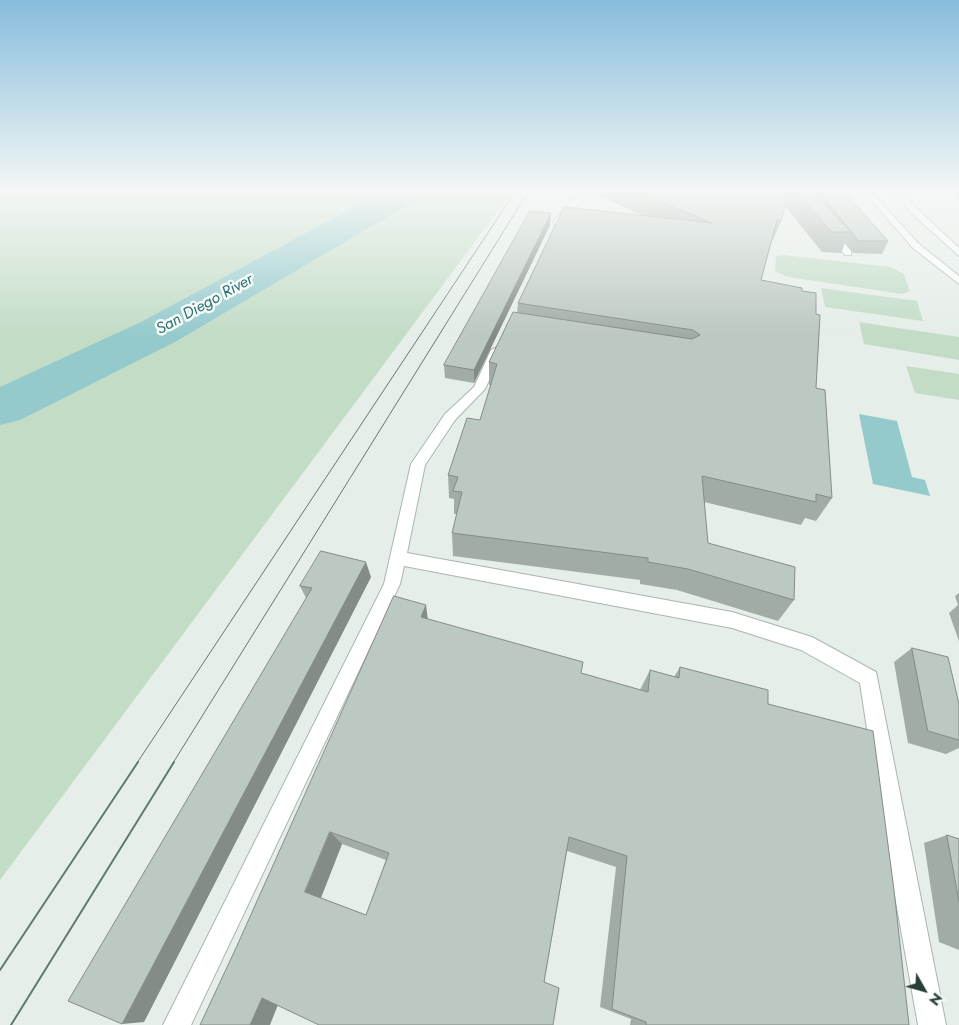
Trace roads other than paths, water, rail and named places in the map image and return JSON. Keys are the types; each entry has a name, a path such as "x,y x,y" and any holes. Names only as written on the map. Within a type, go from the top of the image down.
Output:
{"main road":[{"path":"837,240 848,253"},
{"path":"910,240 959,281"},
{"path":"945,240 959,253"},
{"path":"177,1025 392,584 418,464 450,417 479,389 503,337"},
{"path":"398,558 732,620 806,643 869,678 889,801 932,1025"}],"water":[{"path":"859,414 897,421 912,477 925,480 930,496 873,484"}],"waterway":[{"name":"San Diego River","path":"0,408 158,332 321,240"}],"tram line":[{"path":"137,763 483,240"},
{"path":"173,763 498,240"},
{"path":"0,970 138,762"},
{"path":"11,1025 174,762"}]}
